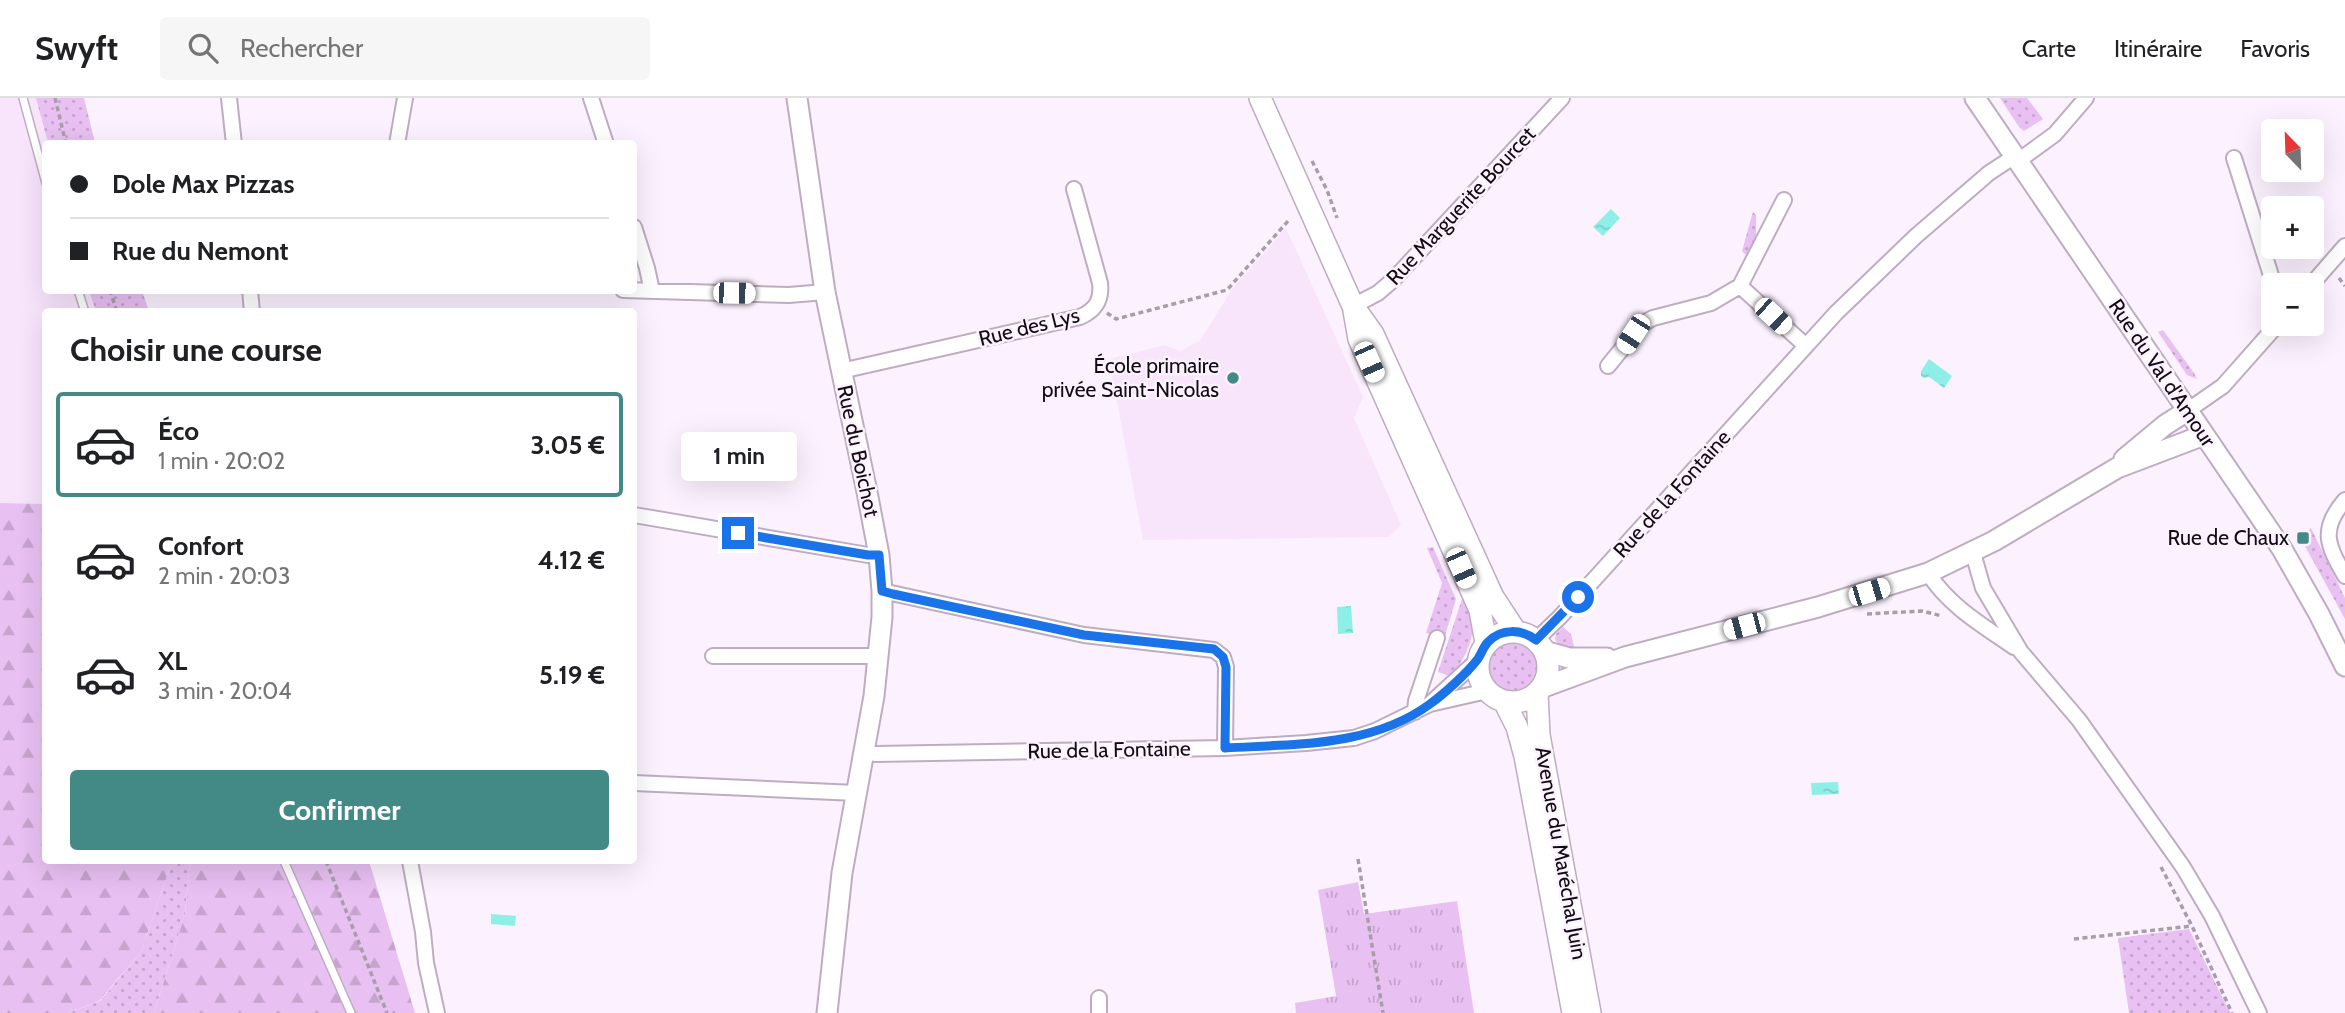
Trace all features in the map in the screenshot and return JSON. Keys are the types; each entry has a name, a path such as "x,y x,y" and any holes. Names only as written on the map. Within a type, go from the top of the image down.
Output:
{"main road":[{"path":"1259,98 1353,306 1373,334 1493,597 1516,632 1540,645 1548,667 1546,678 1539,690 1519,701 1496,696 1479,676 1483,651 1482,618 1472,590 1359,339 1353,306"},
{"path":"1483,651 1502,633 1516,632"},
{"name":"Avenue du Maréchal Juin","path":"1539,690 1539,736 1590,1013"},
{"name":"Avenue du Maréchal Juin","path":"1496,696 1517,727 1525,756 1573,1013"}],"street":[{"path":"229,98 234,140"},
{"path":"398,140 405,98"},
{"path":"591,98 605,140"},
{"name":"Rue du Boichot","path":"797,98 825,292 879,555 882,591 878,656 865,752 842,873 827,1013"},
{"name":"Rue Marguerite Bourcet","path":"1353,306 1378,293 1393,281 1562,98"},
{"name":"Rue du Val d'Amour","path":"1975,98 2282,549 2343,657"},
{"name":"Rue de la Fontaine","path":"1540,645 1560,617 1836,313 1916,236 1989,173 2055,134 2086,98"},
{"path":"2234,158 2270,273"},
{"name":"Rue des Lys","path":"841,371 1080,317 1097,305 1100,283 1074,190"},
{"path":"1608,366 1642,324 1653,318 1711,303 1740,286 1784,200"},
{"path":"637,236 652,291"},
{"path":"2321,273 2345,246"},
{"path":"1740,286 1806,346"},
{"path":"637,290 789,295 825,292"},
{"path":"2117,468 2127,456 2165,425 2223,387 2268,336"},
{"path":"1539,690 1625,657 1818,607 1928,573 1973,553 2117,468 2204,435"},
{"path":"2345,500 2332,518 2328,542 2345,576"},
{"path":"637,516 879,555"},
{"path":"1973,553 1983,588 2021,652 2079,720 2177,857 2212,916 2259,1013"},
{"path":"1928,573 1954,605 2021,652"},
{"path":"882,591 1084,635 1214,649 1223,657 1226,667 1225,748"},
{"path":"1415,712 1416,701 1437,638"},
{"path":"1540,645 1569,658 1625,657"},
{"name":"Rue de la Fontaine","path":"865,752 875,754 1225,748 1354,738 1376,731 1430,704 1483,651"},
{"path":"713,656 878,656"},
{"name":"Rue de la Fontaine","path":"1430,704 1496,696"},
{"path":"637,783 856,793"},
{"path":"411,864 424,932 426,963 438,1013"}],"lane":[{"path":"23,98 42,168"},
{"path":"285,864 351,1013"}],"path":[{"path":"55,98 65,140"},
{"path":"1097,305 1116,319 1227,290 1289,220"},
{"path":"2336,274 2345,286"},
{"path":"1857,615 1922,611 1948,618"},
{"path":"1358,859 1383,1013"},
{"path":"327,864 387,1013"},
{"path":"2158,864 2192,926 2232,1013"},
{"path":"2074,939 2192,926"}],"shaded area":[{"path":"0,98 36,98 47,140 42,140 42,294 90,294 95,308 42,308 42,504 0,503"},
{"name":"École primaire privée Saint-Nicolas","path":"1286,228 1363,397 1354,418 1401,525 1389,537 1143,540 1109,359 1165,345 1180,351 1200,341 1232,289"}],"green space":[{"path":"36,98 84,98 94,140 47,140"},
{"path":"2000,98 2027,98 2043,119 2024,131"},
{"path":"1753,212 1756,215 1756,242 1746,255 1742,251"},
{"path":"90,294 143,294 148,308 95,308"},
{"path":"2163,330 2197,379 2187,375 2158,332"},
{"path":"0,503 42,504 42,864 178,864 170,867 141,952 99,1001 68,1013 0,1013"},
{"path":"2311,528 2345,598 2345,619 2300,537"},
{"path":"1433,547 1456,599 1444,639 1426,633 1442,583 1427,548"},
{"path":"1463,596 1472,616 1472,637 1459,665 1450,676 1438,672"},
{"path":"1563,627 1571,634 1575,651 1559,646 1555,639"},
{"path":"1513,641 1531,648 1538,666 1531,684 1513,691 1495,684 1488,666 1495,648"},
{"path":"190,864 185,914 154,1013 68,1013 100,1001 141,952 170,867"},
{"path":"190,864 370,864 415,1013 154,1013 185,914"},
{"path":"1358,882 1364,914 1457,901 1474,1013 1296,1013 1295,1003 1336,996 1318,890"},
{"path":"2189,929 2230,1013 2129,1013 2118,938"}],"water":[{"path":"1611,209 1620,218 1603,236 1593,227"},
{"path":"1929,359 1952,376 1944,388 1929,377 1921,376 1921,371"},
{"path":"1351,606 1353,633 1338,634 1337,607"},
{"path":"1838,782 1839,794 1812,795 1811,783"},
{"path":"491,914 516,916 515,926 491,924"}],"place":[{"name":"École primaire privée Saint-Nicolas","path":"1233,378"},
{"name":"Rue de Chaux","path":"2303,538"}],"route":[{"path":"738,533 879,555 882,591 893,594 1084,635 1214,649 1223,657 1226,667 1225,748 1354,738 1376,731 1430,704 1479,659 1486,643 1493,637 1516,632 1536,640 1578,597"}]}
